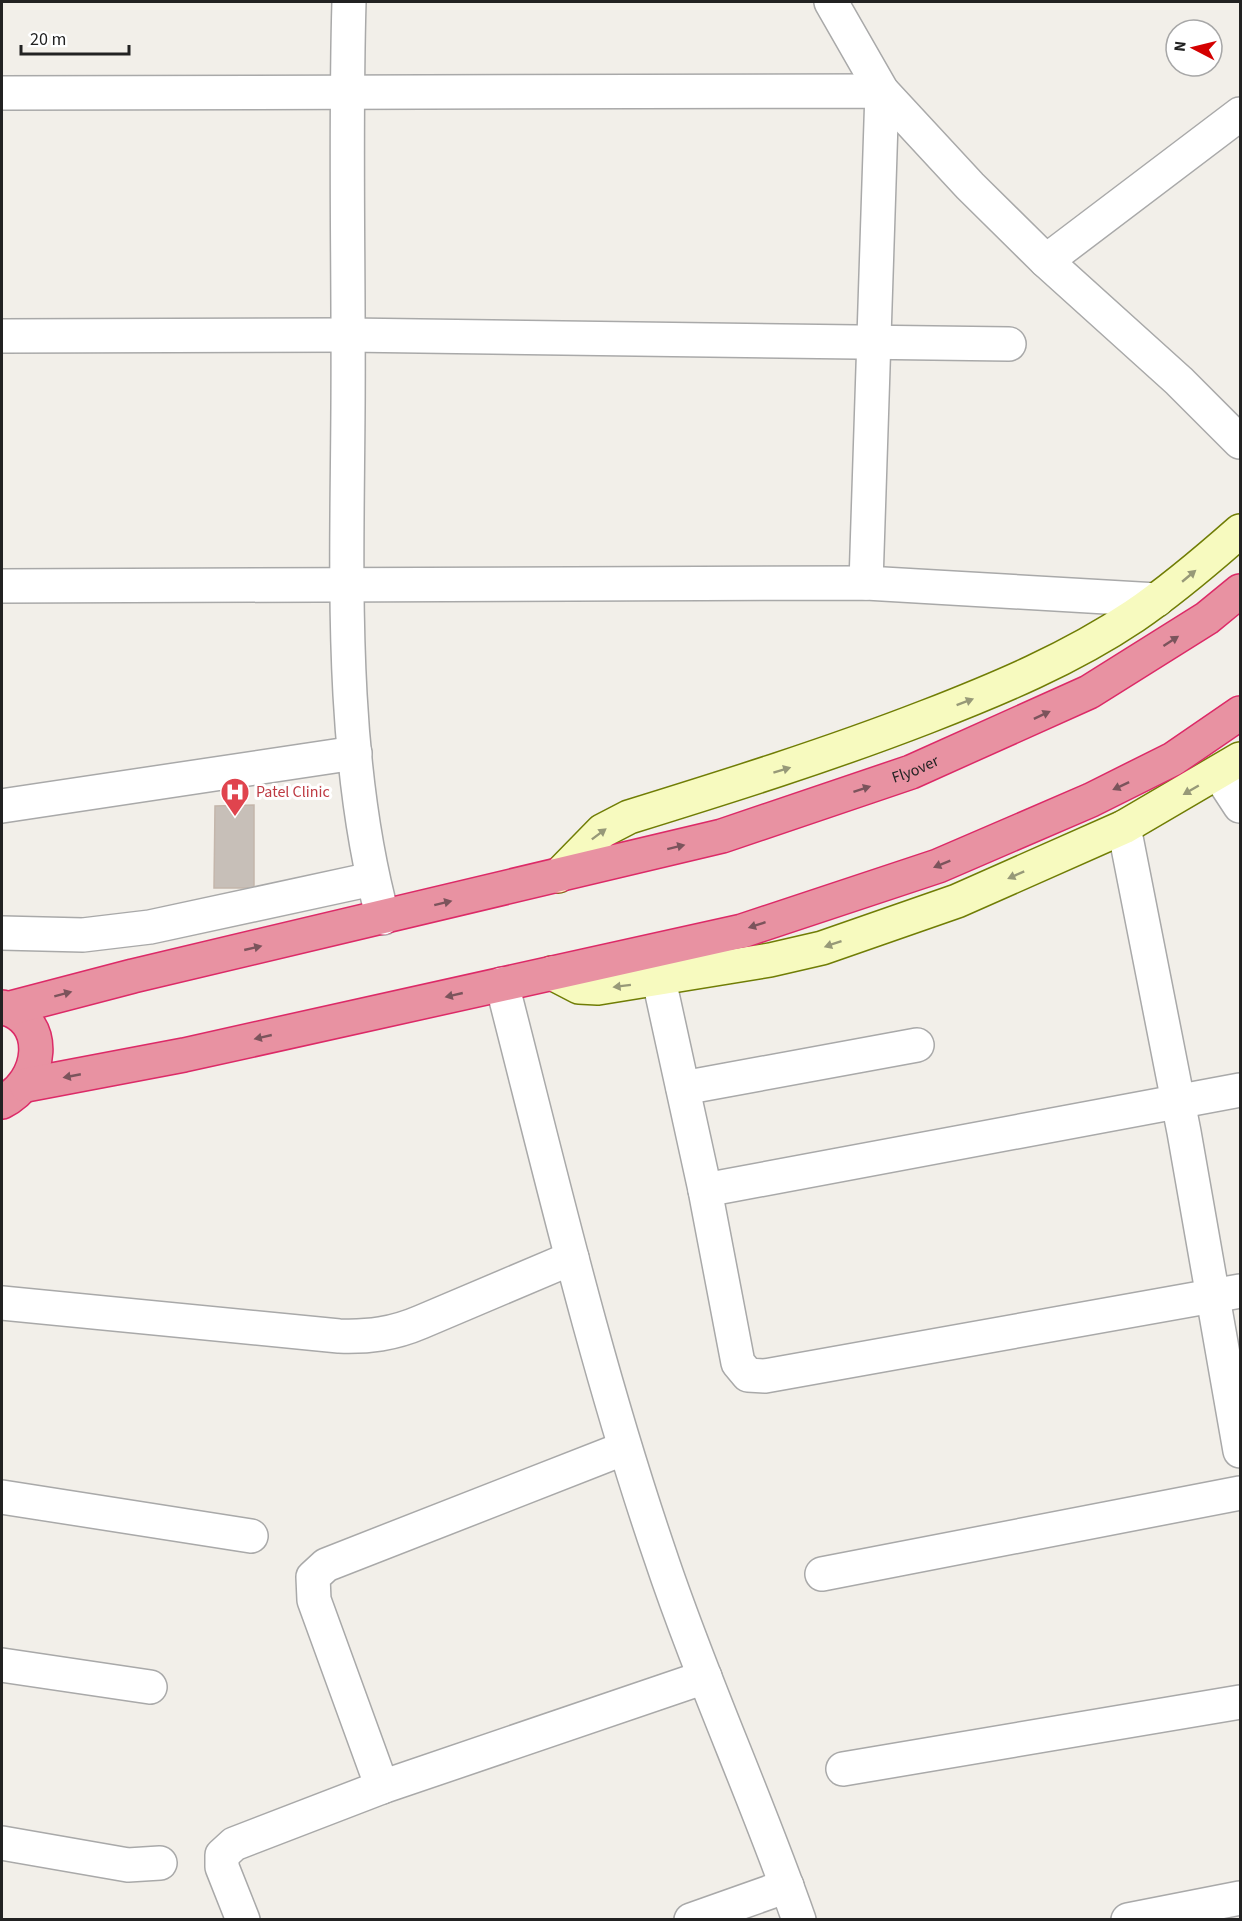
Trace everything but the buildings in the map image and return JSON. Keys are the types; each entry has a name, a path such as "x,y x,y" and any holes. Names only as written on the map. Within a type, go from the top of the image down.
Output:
{"highway":[{"name":"Flyover","path":"4,1008 722,836 911,772 1009,730 1122,673 1207,618 1240,591"},
{"path":"14,1093 742,931 938,866 1091,800 1173,759 1240,713"},
{"path":"4,1008 22,1019 36,1051 34,1069 14,1093"}],"main road":[{"path":"558,876 581,848 602,831 629,818 814,760 988,694 1085,645 1157,600 1184,580 1240,531"},
{"path":"552,973 579,987 598,988 659,980 822,948 957,901 1124,827 1230,767"}],"street":[{"path":"349,2 346,93 347,585 355,753 372,879 383,918"},
{"path":"831,2 882,91 970,186 1046,261 1116,321 1240,442"},
{"path":"2,93 882,91"},
{"path":"866,583 882,91"},
{"path":"1046,261 1240,114"},
{"path":"2,336 348,335 1010,344"},
{"path":"2,586 866,583 1157,600"},
{"path":"2,806 355,753"},
{"path":"1230,767 1240,806"},
{"path":"1124,827 1177,1100 1226,1294 1240,1451"},
{"path":"2,933 83,934 150,927 372,879"},
{"path":"659,980 705,1190 738,1364 748,1375 765,1376 1226,1294"},
{"path":"502,984 572,1258 625,1448 660,1558 799,1920"},
{"path":"683,1088 917,1045"},
{"path":"705,1190 1240,1090"},
{"path":"2,1303 339,1336 372,1337 399,1331 572,1258"},
{"path":"382,1787 314,1600 313,1577 326,1565 625,1448"},
{"path":"822,1574 1240,1493"},
{"path":"2,1497 251,1536"},
{"path":"2,1665 150,1687"},
{"path":"243,1920 222,1868 222,1855 234,1844 382,1787 705,1677"},
{"path":"843,1769 1240,1702"},
{"path":"2,1843 128,1865 160,1863"},
{"path":"691,1920 787,1886"},
{"path":"1128,1920 1240,1898"}],"place":[{"name":"Patel Clinic","path":"235,818"}]}
